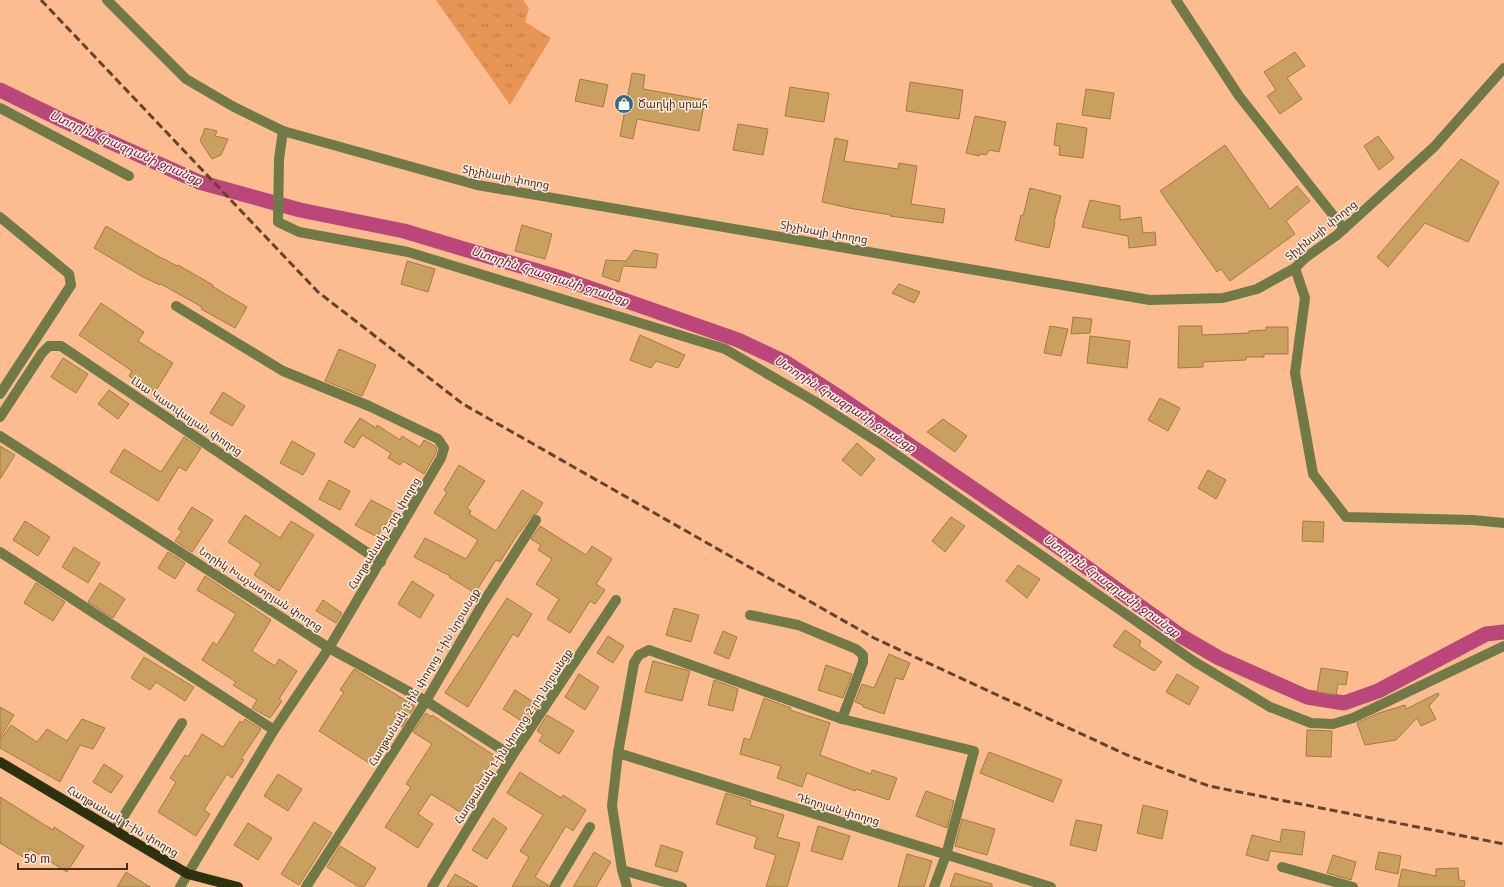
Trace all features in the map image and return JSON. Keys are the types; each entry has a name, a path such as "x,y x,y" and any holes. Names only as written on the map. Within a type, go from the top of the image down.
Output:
{"main road":[{"name":"Հաղթանակ 1-ին փողոց","path":"0,762 188,874 238,887"}],"street":[{"name":"Տիչինայի փողոց","path":"107,0 186,79 234,107 283,131 477,185 1150,300 1223,298 1257,289 1295,268 1344,229 1434,147 1504,68"},
{"path":"1176,0 1239,96 1344,229"},
{"path":"0,108 129,176"},
{"path":"283,131 278,159 278,222 299,232 408,252 725,349 814,401 881,444 1195,662 1270,707 1310,723 1333,724 1353,718 1504,646"},
{"path":"0,216 69,274 71,286 0,394"},
{"path":"1295,268 1305,298 1295,373 1313,474 1346,517 1473,520 1504,523"},
{"name":"Հաղթանակ 2-րդ փողոց","path":"176,306 283,371 369,406 438,439 444,448 441,458 330,648 274,730 180,887"},
{"name":"Լևա Կատվալյան փողոց","path":"0,417 48,346 61,346 380,562"},
{"name":"Նորիկ Խաչատրյան փողոց","path":"0,436 330,648 426,701 512,756"},
{"name":"Հաղթանակ 1-ին փողոց 1-ին նրբանցք","path":"306,887 426,701 483,603 536,520"},
{"path":"0,552 274,730"},
{"name":"Հաղթանակ 1-ին փողոց 2-րդ նրբանցք","path":"432,887 512,756 616,600"},
{"path":"750,615 798,625 856,649 863,655 863,662 842,719"},
{"path":"627,887 622,870 612,806 618,753 634,663 639,655 649,650 842,719 974,751 946,855 934,887"},
{"path":"115,830 182,723"},
{"name":"Դեղոյան փողոց","path":"618,753 1051,887"},
{"path":"554,887 590,827"},
{"path":"1282,867 1354,887"},
{"path":"622,870 682,887"}],"green space":[{"path":"436,0 523,0 529,8 525,22 551,38 510,105"}],"building":[{"path":"1295,52 1305,66 1287,78 1302,99 1280,114 1267,96 1276,90 1264,72"},
{"path":"632,73 645,75 643,89 705,100 699,131 637,119 633,139 620,136"},
{"path":"580,79 608,85 603,107 575,101"},
{"path":"910,82 963,90 959,119 906,111"},
{"path":"790,87 829,93 824,122 785,116"},
{"path":"1086,89 1114,93 1110,119 1082,115"},
{"path":"975,116 1006,122 999,152 990,150 986,155 980,154 979,156 966,153"},
{"path":"1057,123 1087,128 1083,158 1059,155 1060,146 1054,145"},
{"path":"738,124 768,129 763,155 733,150"},
{"path":"205,128 217,131 215,136 228,139 221,155 212,159 200,141"},
{"path":"1378,136 1394,158 1379,170 1364,146"},
{"path":"835,138 848,141 844,161 898,169 899,163 917,166 911,204 945,209 943,223 890,216 891,215 822,202"},
{"path":"1225,145 1270,209 1297,186 1310,201 1286,221 1295,234 1230,281 1221,269 1217,272 1160,191"},
{"path":"1461,159 1499,182 1468,242 1425,223 1388,267 1377,257"},
{"path":"1030,188 1061,196 1049,248 1015,240"},
{"path":"1090,200 1120,206 1120,220 1141,217 1143,233 1155,232 1156,245 1129,248 1128,236 1082,227"},
{"path":"522,225 552,234 545,259 515,251"},
{"path":"106,226 156,255 177,266 178,265 213,285 212,286 247,307 235,328 201,309 202,307 161,284 160,285 143,277 94,248"},
{"path":"634,250 658,254 656,268 623,266 619,282 602,276 606,260 625,262"},
{"path":"407,261 435,269 428,292 401,284"},
{"path":"899,284 920,292 914,303 892,293"},
{"path":"101,303 144,332 138,341 173,363 155,392 129,376 132,371 79,335"},
{"path":"1073,317 1092,319 1090,333 1071,334"},
{"path":"1050,326 1068,329 1061,356 1044,353"},
{"path":"1179,326 1202,326 1202,335 1249,333 1249,331 1266,330 1266,327 1288,327 1288,354 1264,354 1264,357 1246,357 1246,360 1203,362 1203,367 1178,368"},
{"path":"640,335 685,355 678,368 656,361 651,368 630,360"},
{"path":"1090,336 1130,341 1127,368 1087,363"},
{"path":"339,349 376,365 362,396 325,381"},
{"path":"63,358 88,374 76,393 51,377"},
{"path":"109,390 129,404 118,419 98,404"},
{"path":"223,392 245,406 232,426 210,413"},
{"path":"1160,398 1180,408 1168,431 1148,420"},
{"path":"360,418 376,428 377,425 400,440 402,436 420,447 424,440 435,446 437,449 435,455 424,474 403,461 400,465 388,458 391,453 362,435 354,448 344,442"},
{"path":"943,419 967,436 955,452 927,432"},
{"path":"184,437 201,448 186,471 179,467 158,501 110,472 124,449 161,472"},
{"path":"292,441 315,454 303,475 280,463"},
{"path":"857,443 875,459 861,476 842,460"},
{"path":"0,446 15,455 0,479"},
{"path":"459,465 485,481 467,508 471,511 469,514 496,531 522,490 543,503 536,514 531,516 519,532 500,562 496,560 475,593 449,577 450,576 414,557 425,538 466,559 478,540 434,513 447,492 444,490"},
{"path":"1208,470 1226,480 1216,499 1198,488"},
{"path":"329,480 350,491 340,510 319,499"},
{"path":"371,500 394,512 377,537 355,525"},
{"path":"192,507 213,520 192,552 175,541 182,531 178,529"},
{"path":"245,515 280,538 291,521 314,535 279,591 254,575 261,564 228,542"},
{"path":"951,517 965,526 945,552 932,541"},
{"path":"25,521 50,537 38,556 13,540"},
{"path":"1303,521 1324,522 1323,542 1302,541"},
{"path":"540,526 586,555 592,546 612,559 596,584 605,590 595,604 590,601 570,633 547,619 559,599 536,584 552,559 538,550 541,545 531,539"},
{"path":"74,547 100,563 88,583 62,567"},
{"path":"168,552 185,563 175,579 158,568"},
{"path":"1018,565 1040,579 1027,598 1006,581"},
{"path":"205,576 271,620 252,651 275,666 279,659 297,671 279,699 282,701 270,718 252,708 257,700 233,685 236,682 202,660 213,642 217,645 236,614 197,590"},
{"path":"412,581 434,595 420,618 398,604"},
{"path":"36,583 65,602 53,621 24,603"},
{"path":"100,583 125,599 113,618 88,602"},
{"path":"507,598 532,614 518,637 513,634 468,707 445,693"},
{"path":"323,600 342,613 336,623 316,611"},
{"path":"674,608 699,615 691,642 666,635"},
{"path":"1125,630 1141,641 1139,646 1162,662 1154,671 1113,646"},
{"path":"723,631 737,637 729,659 714,653"},
{"path":"608,636 624,646 613,663 597,653"},
{"path":"889,654 910,663 903,680 896,678 884,714 863,707 863,705 855,702 862,684 874,688"},
{"path":"144,657 194,687 185,701 156,682 150,690 131,678"},
{"path":"653,661 690,671 682,701 645,692"},
{"path":"826,665 852,674 843,698 818,690"},
{"path":"1321,668 1348,672 1346,685 1338,684 1336,695 1317,692"},
{"path":"354,669 415,706 402,727 394,722 369,763 319,731 344,692 340,690"},
{"path":"579,674 599,687 585,710 565,697"},
{"path":"1177,674 1199,687 1189,705 1166,692"},
{"path":"714,680 738,689 733,711 708,705"},
{"path":"515,690 538,705 526,724 503,709"},
{"path":"1438,693 1439,695 1429,706 1436,719 1421,726 1417,718 1396,740 1365,745 1357,723 1376,714 1405,705 1406,709"},
{"path":"764,698 791,708 790,710 830,723 820,755 871,774 872,770 897,778 889,800 856,789 855,791 807,773 802,787 777,778 781,766 740,754 744,738 750,740"},
{"path":"0,707 14,715 0,738"},
{"path":"426,713 431,717 432,715 495,756 460,812 431,794 418,814 433,824 418,848 385,827 411,787 406,784 432,744 413,732"},
{"path":"547,715 574,731 559,754 539,741 543,735 537,731"},
{"path":"82,719 105,728 93,749 80,745 60,782 0,748 0,740 11,725 37,742 47,729 67,741"},
{"path":"245,719 261,729 241,759 244,760 232,778 227,774 204,810 210,814 196,836 158,812 176,782 170,778 185,755 188,757 202,734 223,747 240,721 242,723"},
{"path":"1307,730 1332,731 1331,757 1306,756"},
{"path":"989,752 1062,780 1053,802 980,773"},
{"path":"104,764 123,776 111,793 93,782"},
{"path":"520,772 561,798 563,795 586,810 573,831 566,826 535,877 548,885 548,887 512,887 529,857 520,851 543,815 507,793"},
{"path":"278,774 302,789 288,811 264,796"},
{"path":"926,791 954,801 947,828 916,816"},
{"path":"726,793 751,801 750,805 784,815 777,837 800,843 787,887 766,887 776,855 754,848 757,837 716,824"},
{"path":"0,797 53,830 54,827 84,846 67,872 30,849 25,858 0,843"},
{"path":"1143,805 1168,811 1162,839 1137,833"},
{"path":"493,818 507,828 487,859 472,850"},
{"path":"962,819 995,829 987,855 955,846"},
{"path":"1076,820 1102,825 1096,851 1070,845"},
{"path":"314,822 332,833 299,885 281,874"},
{"path":"248,823 272,838 258,860 234,845"},
{"path":"818,826 850,836 842,860 811,851"},
{"path":"1282,829 1305,832 1302,855 1270,851 1268,861 1246,855 1252,835 1280,842"},
{"path":"661,845 683,852 677,872 655,866"},
{"path":"340,846 376,868 364,887 359,887 327,867"},
{"path":"594,852 611,862 596,887 573,887"},
{"path":"1379,852 1401,856 1398,874 1375,869"},
{"path":"907,854 932,861 924,887 898,887"},
{"path":"1333,855 1356,862 1351,880 1327,873"},
{"path":"1458,868 1459,880 1465,881 1464,887 1398,887 1402,869 1436,876 1436,869"},
{"path":"126,872 150,887 117,887"},
{"path":"955,873 992,884 992,887 950,887"},
{"path":"455,874 478,887 447,887"}],"waterway":[{"name":"Ստորին Հրազդանի ջրանցք","path":"0,90 64,121 199,182 300,210 404,231 564,279 738,340 785,362 836,395 1060,548 1181,636 1219,658 1307,697 1344,703 1378,691 1486,634 1504,632"}],"railway":[{"path":"41,0 318,292 463,404 874,638 1127,755 1209,786 1504,844"}],"place":[{"name":"Ծաղկի սրահ","path":"624,104"}]}
